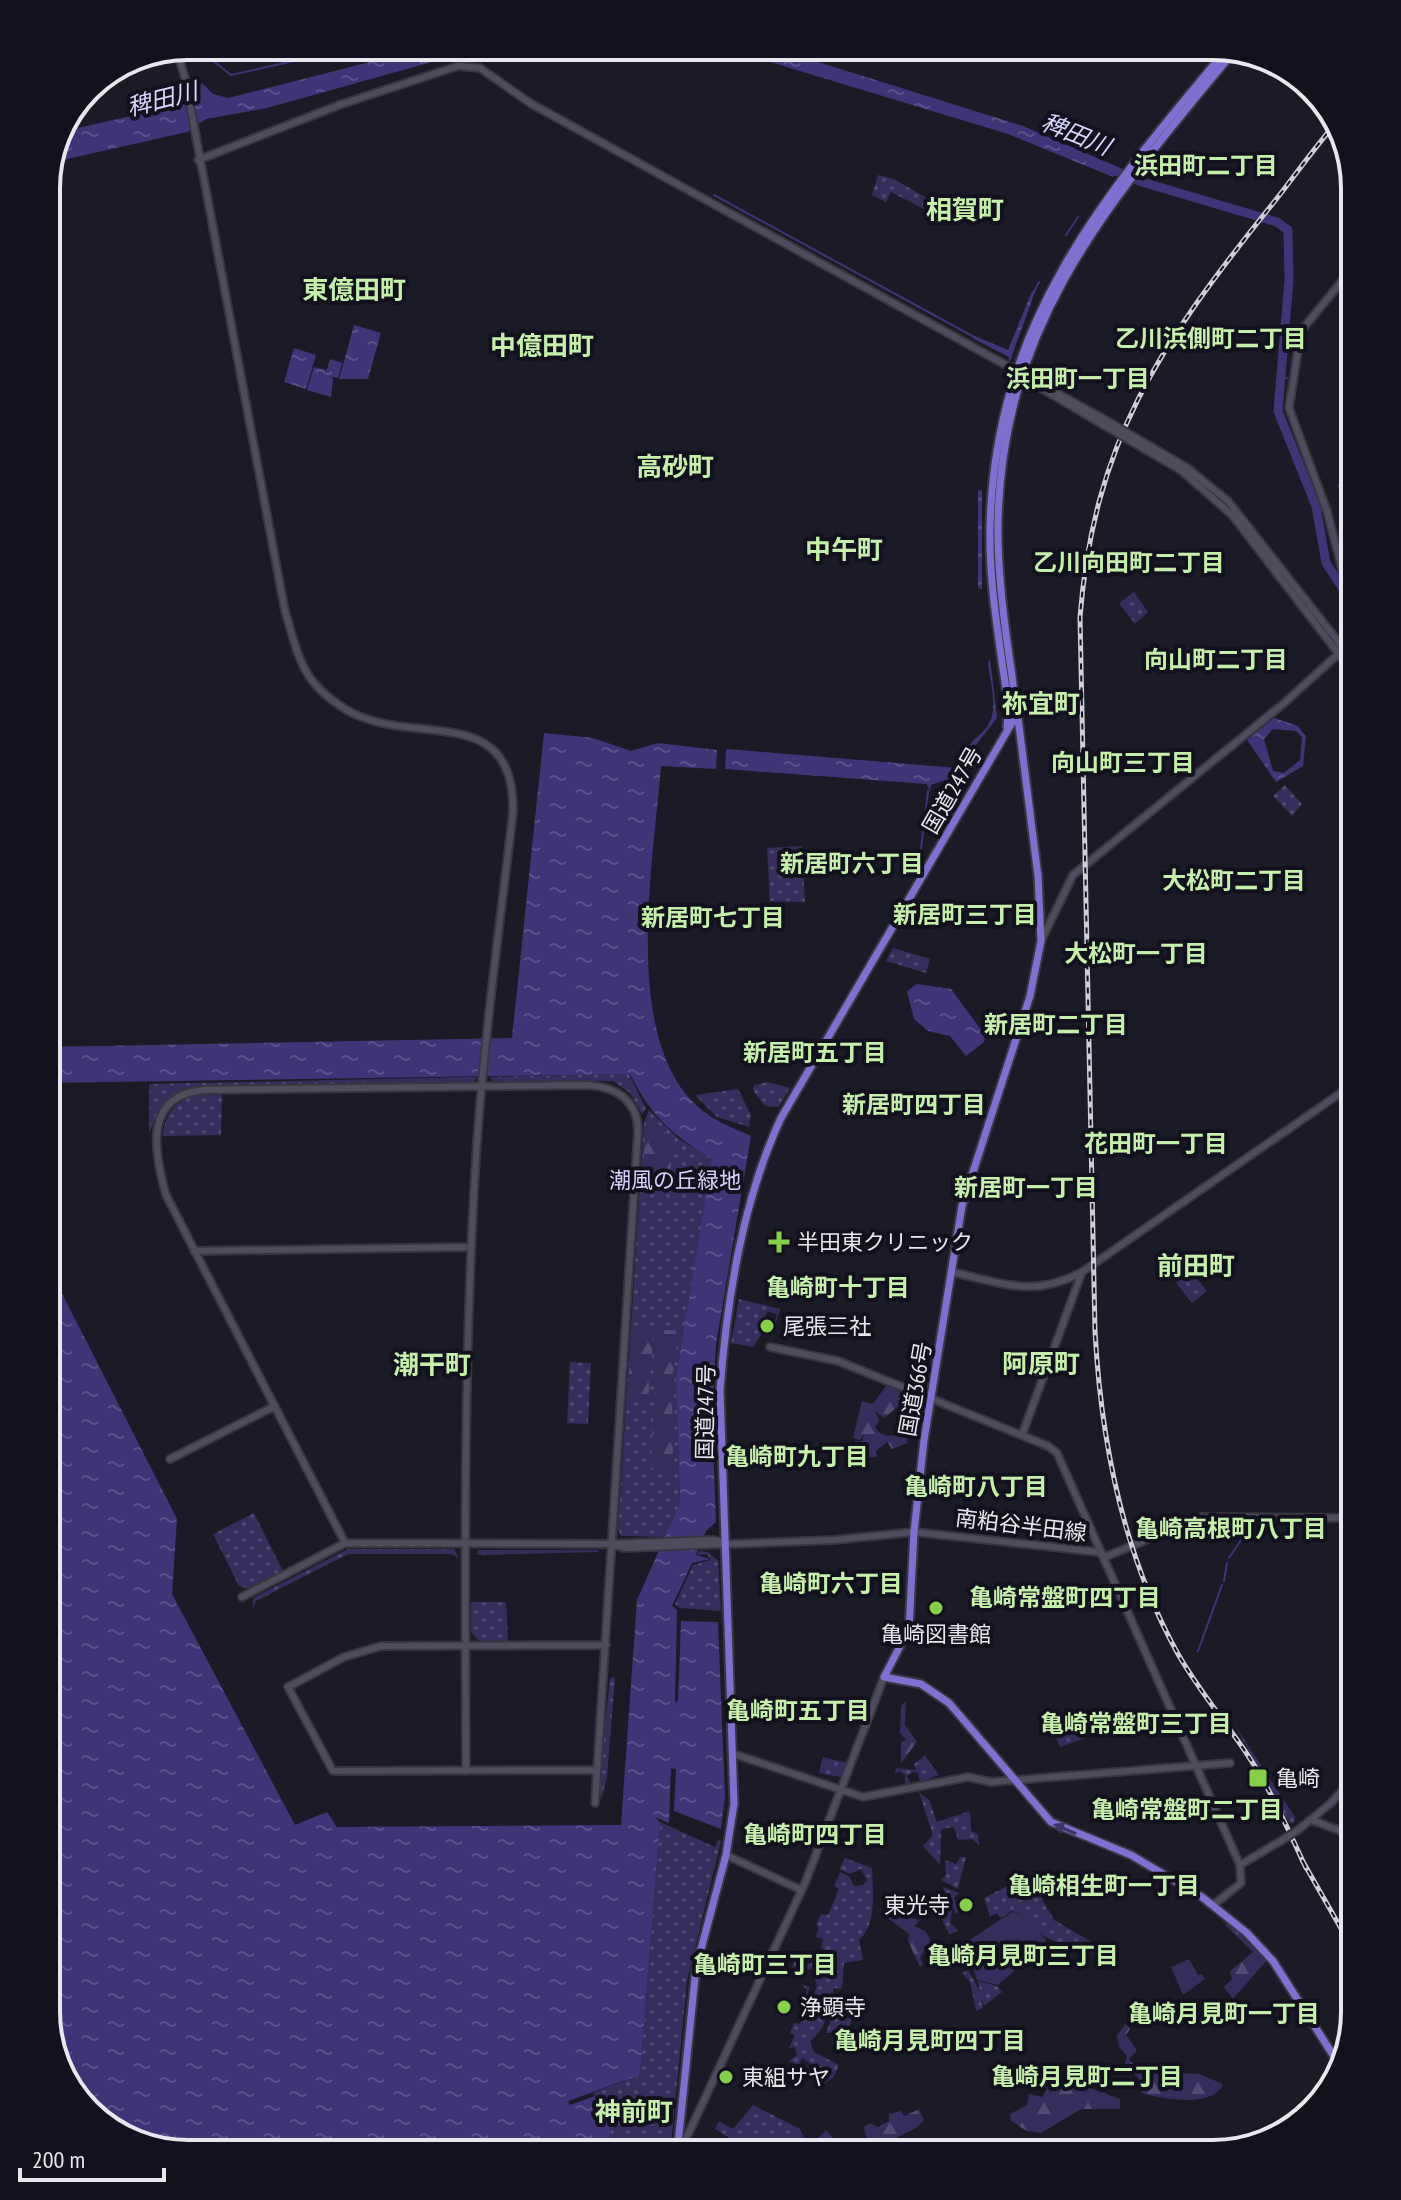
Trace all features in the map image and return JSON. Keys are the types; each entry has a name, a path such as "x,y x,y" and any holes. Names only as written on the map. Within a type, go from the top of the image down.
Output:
{"highway":[{"name":"国道247号","path":"1011,700 990,555 994,444 1016,372 1076,254 1123,183 1219,60"},
{"name":"国道247号","path":"1132,171 1226,61"},
{"name":"国道247号","path":"1005,733 1011,700 997,541 1005,447 1016,372"},
{"name":"国道366号","path":"1011,700 1013,721 1021,734"},
{"name":"国道366号","path":"884,1677 908,1636 914,1532 931,1398 967,1188 1025,1011 1041,941 1038,876 1021,734 1011,700"},
{"name":"国道247号","path":"679,2140 696,1968 726,1855 734,1804 722,1371 746,1219 761,1164 781,1118 1013,721"},
{"path":"884,1677 921,1684 943,1697 1055,1826 1131,1855 1213,1905 1247,1933 1273,1961 1333,2055"}],"street":[{"path":"180,60 285,611 304,668 322,690 357,716 475,737 494,750 508,771 513,812 482,1087 471,1247 464,1543 466,1771"},
{"path":"198,160 261,133 383,90 458,66 480,68 530,103 1016,372 1030,385 1184,469 1232,515 1341,651 1283,704 1073,875 1041,941"},
{"path":"1341,282 1301,331 1289,408 1327,511 1341,565"},
{"path":"242,1597 345,1543 166,1195 157,1151 160,1117 180,1095 204,1090 603,1086 623,1096 636,1115 638,1130 595,1803"},
{"path":"952,1272 1035,1289 1058,1285 1082,1272 1341,1093"},
{"path":"194,1251 471,1247"},
{"path":"1022,1435 1082,1272"},
{"path":"770,1347 838,1361 1022,1435 1057,1453 1240,1865 1241,1883 1213,1905"},
{"path":"170,1459 275,1406"},
{"name":"南粕谷半田線","path":"345,1543 710,1544 831,1540 914,1532 1098,1552 1105,1557 1201,1517 1341,1518"},
{"path":"597,1770 333,1771 288,1687 344,1657 369,1648 606,1645"},
{"path":"685,2140 801,1890 884,1677"},
{"path":"734,1754 868,1797 961,1778 1015,1780 1230,1763"},
{"path":"1240,1865 1312,1820 1341,1790"},
{"path":"1312,1820 1341,1831"},
{"path":"726,1855 801,1890"}],"green space":[{"path":"878,175 894,179 930,200 924,209 891,192 886,202 872,195"},
{"path":"1134,592 1148,612 1135,624 1119,603"},
{"path":"1285,785 1302,804 1292,816 1273,796"},
{"path":"802,846 805,902 770,901 767,848"},
{"path":"893,948 930,959 926,973 886,961"},
{"path":"629,1074 646,1109 642,1114 630,1093 613,1081 493,1081 489,1077"},
{"path":"477,1077 473,1083 465,1085 185,1089 163,1105 149,1133 149,1084"},
{"path":"767,1082 790,1088 779,1107 765,1106 753,1090 754,1085"},
{"path":"738,1089 751,1115 749,1127 717,1117 695,1095"},
{"path":"200,1095 222,1095 221,1135 163,1136 166,1120 174,1108"},
{"name":"潮風の丘緑地","path":"649,1110 679,1139 713,1159 676,1377 680,1503 665,1537 621,1536 618,1529 644,1123"},
{"path":"651,1119 675,1144 670,1171 643,1170 646,1122"},
{"path":"1191,1272 1207,1291 1192,1303 1176,1283"},
{"path":"739,1299 780,1309 770,1343 777,1314 767,1311 763,1331 753,1347 731,1343"},
{"path":"632,1327 654,1330 648,1401 627,1398"},
{"path":"657,1329 679,1331 672,1378 673,1471 651,1468"},
{"path":"570,1362 591,1363 588,1424 567,1423"},
{"path":"888,1383 928,1401 925,1421 920,1420 923,1414 902,1403 884,1418 875,1411 879,1420 875,1427 881,1434 905,1433 908,1438 907,1443 892,1449 887,1442 876,1451 877,1457 869,1457 865,1448 852,1445 855,1441 862,1441 865,1433 860,1440 853,1438 862,1401 873,1404"},
{"path":"254,1513 283,1571 249,1589 239,1586 213,1534"},
{"path":"348,1549 454,1549 459,1558 452,1554 348,1554 256,1601 253,1609 253,1598"},
{"path":"478,1550 598,1550 599,1552 477,1555"},
{"path":"699,1551 708,1552 718,1561 721,1611 680,1608 675,1604 693,1565 711,1560 707,1554 698,1555"},
{"path":"471,1602 506,1602 508,1641 479,1641 471,1632"},
{"path":"615,1677 607,1777 601,1801 599,1783 610,1678"},
{"path":"906,1701 905,1725 917,1742 901,1763 901,1742 906,1740 900,1733 901,1706"},
{"path":"1075,1715 1085,1738 1060,1747 1051,1726"},
{"path":"1234,1724 1295,1817 1294,1823 1289,1823"},
{"path":"925,1756 939,1775 920,1782 918,1773 913,1772 907,1776 910,1782 905,1786 905,1775 899,1771 895,1774 896,1768 916,1770 914,1764"},
{"path":"823,1757 847,1763 841,1777 819,1773"},
{"path":"919,1792 929,1800 937,1822 970,1811 971,1831 978,1834 979,1845 972,1839 958,1840 954,1827 941,1829 940,1865 923,1846 933,1835"},
{"path":"660,1822 715,1847 718,1840 721,1841 687,1981 671,2140 611,2140 608,2121 593,2093 640,2075"},
{"path":"960,1857 966,1857 958,1889 941,1880 946,1875 945,1860 956,1864"},
{"path":"845,1858 872,1868 873,1907 869,1926 859,1940 863,1960 844,1963 842,1989 834,1988 823,2027 810,2042 814,2052 839,2065 833,2078 820,2086 809,2075 811,2064 802,2058 799,2065 789,2061 797,2055 795,2047 789,2048 795,2035 790,2033 794,2023 800,2024 808,2003 804,2000 807,1990 801,1984 810,1987 807,1995 813,1998 817,1985 811,1968 807,1971 792,1967 797,1953 790,1950 797,1951 799,1961 811,1964 816,1954 816,1967 822,1965 826,1952 821,1947 823,1939 816,1937 819,1927 816,1925 821,1914 828,1915 839,1889 834,1886 840,1872 849,1876 854,1886 863,1885 867,1880 861,1869 850,1874 839,1869"},
{"path":"1028,1875 1054,1920 1112,1954 1085,1952 1056,1942 1041,1934 1017,1912 1012,1911 1000,1918 997,1913 990,1917 984,1898"},
{"path":"943,1887 959,1893 954,1898 958,1912 955,1914 953,1906 950,1923 958,1930 950,1935 941,1915 946,1895"},
{"path":"900,1903 913,1909 911,1918 920,1920 914,1926 925,1931 931,1940 920,1958 923,1964 920,1967 908,1941 909,1934 889,1919 890,1904"},
{"path":"1012,1912 1023,1914 1046,1940 1044,1945 998,1985 977,1980 965,1943"},
{"path":"1229,1923 1266,1961 1233,1999 1224,1987 1232,1979 1230,1971 1253,1952 1225,1925"},
{"path":"1189,1959 1198,1975 1202,1974 1205,1979 1183,1995 1171,1967"},
{"path":"968,1970 980,1992 978,1981 997,1986 1002,1992 984,2006 981,1997 983,2008 976,2011 970,1982 962,1973"},
{"path":"834,2010 853,2013 848,2033 826,2033"},
{"path":"1126,2024 1130,2029 1126,2035 1137,2050 1129,2059 1139,2071 1155,2064 1161,2082 1171,2081 1175,2073 1199,2074 1223,2084 1218,2092 1188,2100 1144,2094 1137,2086 1139,2079 1125,2064 1127,2056 1119,2047 1117,2035"},
{"path":"1051,2075 1059,2076 1061,2086 1069,2091 1073,2087 1071,2081 1120,2099 1120,2109 1081,2109 1041,2133 1027,2131 1011,2121 1010,2114 1027,2105 1029,2094 1042,2097 1050,2084"},
{"path":"753,2105 800,2129 805,2139 733,2140 715,2129 719,2121 733,2129"},
{"path":"919,2109 924,2120 894,2140 867,2139 864,2127 870,2123 878,2127 889,2121 889,2114 901,2111 904,2116"},
{"path":"826,2130 834,2140 816,2140"}],"water":[{"path":"378,60 439,60 267,108 206,119 187,132 63,160 74,129 193,102 192,93 202,83 213,94 228,98"},
{"path":"763,60 812,60 1023,126 1120,168 1113,177 1008,134"},
{"path":"1032,291 1035,292 1011,358 974,339 975,336 1008,350"},
{"path":"354,325 381,333 368,379 339,379"},
{"path":"294,348 316,355 306,389 284,382"},
{"path":"330,359 342,363 338,378 327,376 333,378 331,397 307,390 314,367 326,370 325,376"},
{"path":"978,490 982,491 982,589 978,588"},
{"path":"990,659 997,718 966,754 990,721 993,696"},
{"path":"1274,718 1298,726 1306,737 1303,766 1276,782 1247,740","holes":["1273,729 1296,731 1302,737 1300,760 1284,773 1273,771 1264,739"]},
{"path":"544,733 593,738 631,751 658,743 717,750 716,769 661,766 649,899 648,949 651,998 660,1042 677,1081 703,1111 751,1136 716,1344 712,1417 716,1522 706,1531 696,1555 710,1559 692,1563 672,1606 677,1610 675,1702 678,1701 681,1621 718,1622 725,1797 721,1829 674,1811 676,1769 671,1768 669,1823 655,1817 660,1823 640,2075 568,2101 570,2105 595,2096 604,2108 611,2140 180,2140 147,2133 117,2118 92,2096 73,2069 62,2037 60,1289 177,1519 172,1594 295,1825 327,1812 337,1827 621,1825 637,1600 680,1503 676,1377 712,1159 664,1123 646,1102 630,1074 60,1083 60,1047 512,1038"},
{"path":"726,749 958,768 971,761 962,774 931,785 930,792 927,784 725,769"},
{"path":"917,984 951,989 985,1035 984,1042 966,1056 950,1036 928,1031 914,1019 907,991"}],"waterway":[{"path":"212,60 231,75 298,60"},
{"name":"稗田川","path":"1106,167 1142,182 1277,222 1288,230 1289,280 1278,411 1316,506 1326,563 1341,586"},
{"path":"714,195 976,338"},
{"path":"1066,235 1078,217"},
{"path":"1033,294 1039,282"},
{"path":"1004,376 1011,356"},
{"name":"稗田川","path":"1280,378 1287,378"},
{"path":"919,865 928,791"},
{"path":"1229,1558 1241,1540 1249,1537 1255,1522"},
{"path":"1224,1581 1227,1563"},
{"path":"1198,1651 1222,1585"}],"railway":[{"path":"1306,1868 1264,1782 1186,1667 1159,1616 1129,1538 1109,1456 1095,1331 1080,617 1088,555 1100,499 1117,447 1138,399 1194,307 1329,132"},
{"path":"1302,1860 1341,1928"}],"place":[{"name":"半田東クリニック","path":"779,1242"},
{"name":"尾張三社","path":"767,1326"},
{"name":"亀崎図書館","path":"936,1608"},
{"name":"亀崎","path":"1258,1778"},
{"name":"東光寺","path":"966,1905"},
{"name":"浄顕寺","path":"784,2007"},
{"name":"東組サヤ","path":"726,2077"}],"district":[{"name":"浜田町二丁目","path":"1206,165"},
{"name":"相賀町","path":"965,209"},
{"name":"東億田町","path":"354,289"},
{"name":"乙川浜側町二丁目","path":"1211,338"},
{"name":"中億田町","path":"542,345"},
{"name":"浜田町一丁目","path":"1078,378"},
{"name":"高砂町","path":"675,466"},
{"name":"中午町","path":"844,549"},
{"name":"乙川向田町二丁目","path":"1129,562"},
{"name":"向山町二丁目","path":"1216,659"},
{"name":"祢宜町","path":"1041,703"},
{"name":"向山町三丁目","path":"1123,762"},
{"name":"新居町六丁目","path":"852,863"},
{"name":"大松町二丁目","path":"1234,880"},
{"name":"新居町三丁目","path":"965,914"},
{"name":"新居町七丁目","path":"713,917"},
{"name":"大松町一丁目","path":"1136,953"},
{"name":"新居町二丁目","path":"1056,1024"},
{"name":"新居町五丁目","path":"815,1052"},
{"name":"新居町四丁目","path":"914,1104"},
{"name":"花田町一丁目","path":"1156,1143"},
{"name":"新居町一丁目","path":"1026,1187"},
{"name":"前田町","path":"1196,1265"},
{"name":"亀崎町十丁目","path":"838,1287"},
{"name":"阿原町","path":"1041,1363"},
{"name":"潮干町","path":"432,1364"},
{"name":"亀崎町九丁目","path":"797,1456"},
{"name":"亀崎町八丁目","path":"976,1486"},
{"name":"亀崎高根町八丁目","path":"1231,1528"},
{"name":"亀崎町六丁目","path":"831,1583"},
{"name":"亀崎常盤町四丁目","path":"1065,1597"},
{"name":"亀崎町五丁目","path":"798,1710"},
{"name":"亀崎常盤町三丁目","path":"1136,1723"},
{"name":"亀崎常盤町二丁目","path":"1187,1809"},
{"name":"亀崎町四丁目","path":"815,1834"},
{"name":"亀崎相生町一丁目","path":"1104,1885"},
{"name":"亀崎月見町三丁目","path":"1023,1955"},
{"name":"亀崎町三丁目","path":"765,1964"},
{"name":"亀崎月見町一丁目","path":"1224,2013"},
{"name":"亀崎月見町四丁目","path":"930,2040"},
{"name":"亀崎月見町二丁目","path":"1087,2076"},
{"name":"神前町","path":"634,2111"}]}
